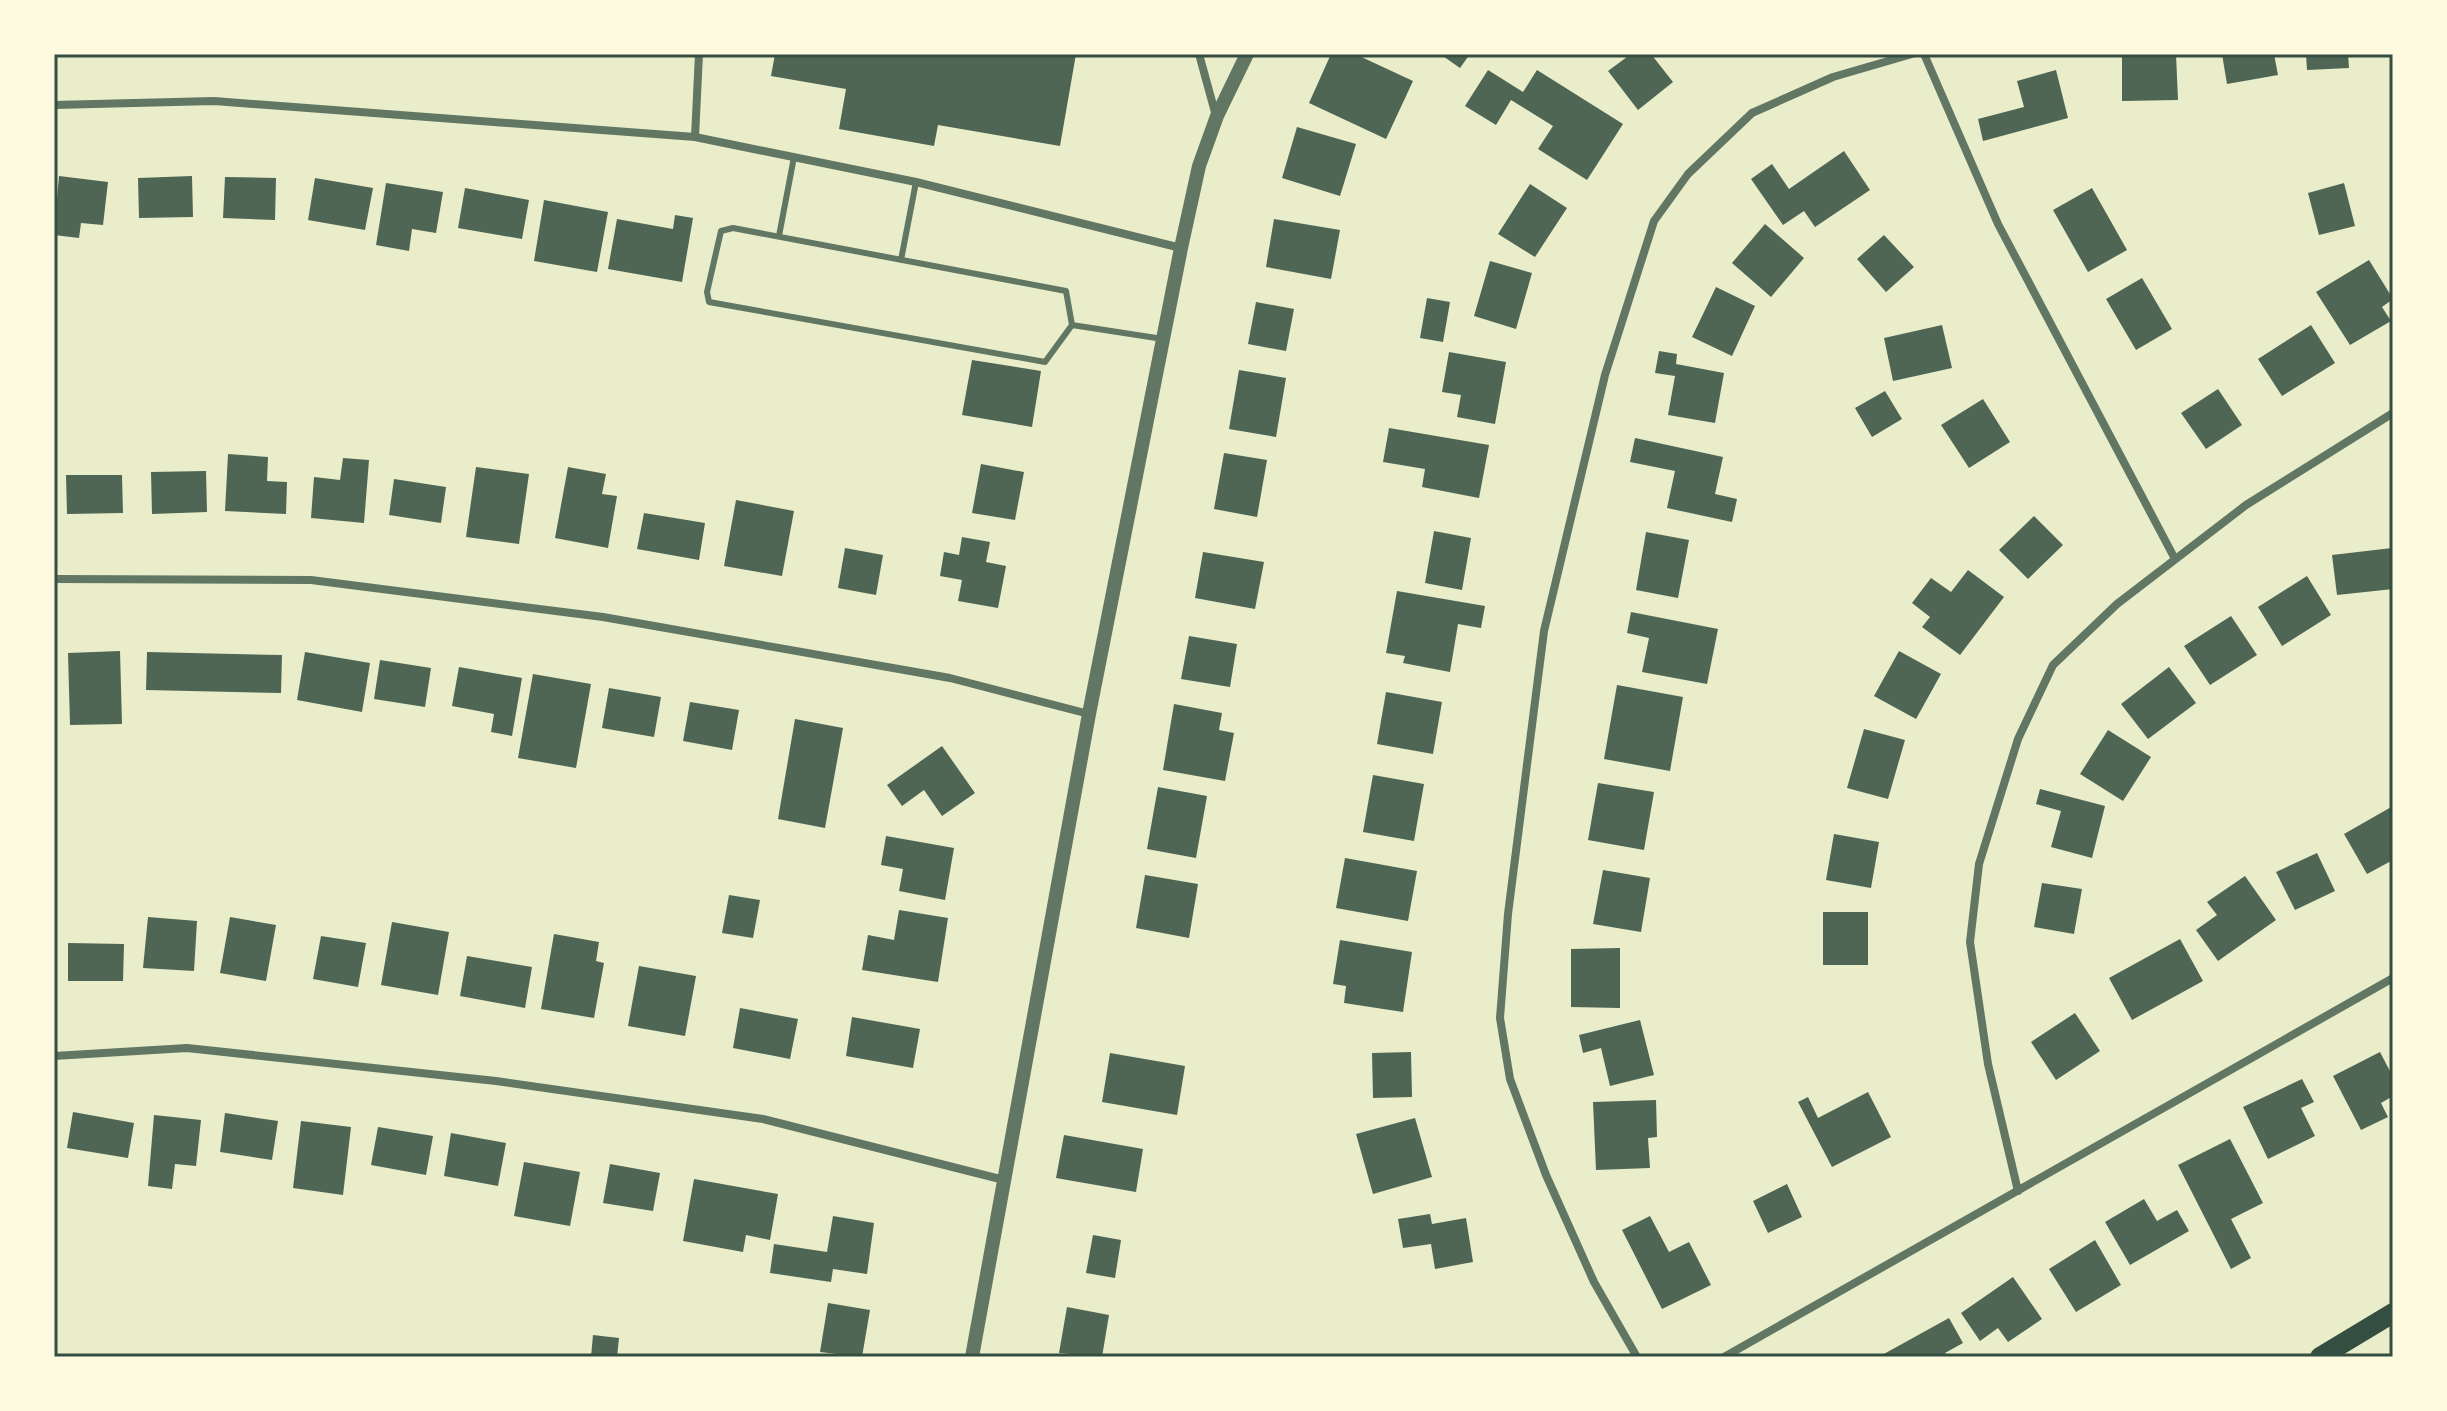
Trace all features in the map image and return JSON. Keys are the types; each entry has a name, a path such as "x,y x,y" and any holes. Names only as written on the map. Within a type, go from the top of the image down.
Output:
{"main road":[{"path":"2320,1357 2393,1313"}],"street":[{"path":"695,137 699,54"},
{"path":"1199,54 1217,116"},
{"path":"972,1357 1089,714 1181,248 1199,166 1217,116 1247,54"},
{"path":"1637,1357 1594,1282 1546,1175 1510,1079 1500,1018 1508,914 1544,631 1605,375 1654,221 1688,174 1752,113 1833,77 1912,54"},
{"path":"1924,54 1998,224 2175,559"},
{"path":"54,105 214,101 695,137 916,182 1181,248"},
{"path":"2018,1191 1988,1064 1970,942 1979,864 2018,739 2053,665 2117,604 2246,505 2393,413"},
{"path":"54,579 311,580 603,617 950,678 1089,714"},
{"path":"1724,1357 2393,978"},
{"path":"54,1056 187,1048 496,1081 763,1119 1004,1180"}],"lane":[{"path":"779,236 794,157"},
{"path":"901,260 916,182"},
{"path":"733,228 779,236 1066,291 1072,325 1045,362 709,302 707,292 721,231 733,228"},
{"path":"1072,325 1163,339"}],"building":[{"path":"775,54 1076,54 1060,146 938,125 934,146 839,129 846,89 771,76"},
{"path":"1331,54 1355,54 1413,81 1386,139 1309,103"},
{"path":"1440,54 1470,54 1460,68"},
{"path":"1631,54 1651,54 1673,82 1638,110 1608,71"},
{"path":"2122,54 2176,54 2178,100 2122,101"},
{"path":"2222,54 2274,54 2278,75 2227,84"},
{"path":"2306,54 2348,54 2349,68 2307,70"},
{"path":"1488,70 1523,92 1537,70 1623,124 1587,180 1538,149 1553,126 1511,100 1496,125 1465,106"},
{"path":"2056,70 2068,118 1983,141 1978,119 2024,107 2017,81"},
{"path":"1297,127 1356,144 1340,196 1282,178"},
{"path":"1844,151 1870,190 1815,227 1804,211 1783,225 1751,179 1772,164 1789,189"},
{"path":"59,176 108,182 103,225 81,223 79,238 54,235"},
{"path":"192,176 193,217 139,218 138,178"},
{"path":"225,177 276,178 275,220 223,218"},
{"path":"315,178 373,188 365,230 308,220"},
{"path":"386,183 443,192 436,233 412,229 409,251 376,245"},
{"path":"2344,183 2355,226 2319,235 2308,193"},
{"path":"1530,184 1567,208 1535,257 1498,234"},
{"path":"465,188 529,200 522,239 458,228"},
{"path":"2092,188 2127,250 2088,272 2053,210"},
{"path":"544,200 608,212 597,272 534,261"},
{"path":"675,215 693,218 682,282 608,269 617,219 673,229"},
{"path":"1274,219 1340,230 1331,279 1266,267"},
{"path":"1765,224 1804,258 1771,297 1732,263"},
{"path":"1884,235 1914,267 1886,292 1857,259"},
{"path":"2369,260 2393,299 2382,307 2391,321 2350,345 2316,292"},
{"path":"1490,261 1532,273 1516,329 1474,316"},
{"path":"2142,278 2172,329 2136,350 2106,299"},
{"path":"1716,287 1755,306 1732,356 1692,337"},
{"path":"1427,298 1450,302 1443,342 1420,338"},
{"path":"1256,302 1294,309 1286,351 1248,344"},
{"path":"1942,325 1952,368 1893,381 1884,338"},
{"path":"2311,325 2335,363 2282,396 2258,359"},
{"path":"1659,351 1677,354 1676,364 1724,373 1715,423 1668,415 1675,376 1655,373"},
{"path":"1449,352 1506,362 1495,424 1457,417 1461,395 1442,392"},
{"path":"972,360 1041,371 1032,427 962,415"},
{"path":"1239,370 1286,378 1276,437 1229,429"},
{"path":"2218,389 2242,425 2206,449 2181,413"},
{"path":"1885,391 1902,419 1872,437 1855,408"},
{"path":"1983,399 2010,442 1969,468 1941,425"},
{"path":"1389,428 1489,445 1479,498 1422,487 1425,469 1383,462"},
{"path":"1635,438 1723,457 1715,494 1737,499 1732,522 1667,508 1675,471 1630,462"},
{"path":"1224,453 1267,460 1257,517 1214,509"},
{"path":"228,454 268,457 267,481 287,482 286,514 225,511"},
{"path":"343,458 369,460 364,523 311,518 314,477 340,480"},
{"path":"981,464 1024,472 1015,520 972,513"},
{"path":"476,467 529,474 519,544 466,537"},
{"path":"568,467 606,474 602,494 617,496 608,548 555,538"},
{"path":"206,471 207,512 152,514 151,472"},
{"path":"66,475 122,475 123,513 67,514"},
{"path":"394,479 446,487 441,523 389,515"},
{"path":"736,500 794,511 782,576 724,566"},
{"path":"644,513 705,523 699,560 637,549"},
{"path":"2034,516 2063,545 2028,579 1999,550"},
{"path":"1434,531 1471,538 1462,590 1425,583"},
{"path":"1646,532 1689,540 1678,598 1636,590"},
{"path":"962,537 990,542 986,562 1006,566 998,608 958,601 962,580 940,576 944,552 959,555"},
{"path":"845,548 883,555 876,595 838,588"},
{"path":"2392,548 2393,589 2337,595 2332,555"},
{"path":"1203,552 1264,562 1255,609 1195,598"},
{"path":"1968,570 2004,597 1960,655 1922,627 1930,617 1912,603 1931,578 1951,592"},
{"path":"2307,576 2331,615 2282,646 2258,607"},
{"path":"1397,591 1485,606 1481,628 1458,624 1450,672 1403,663 1405,656 1386,653"},
{"path":"1631,612 1718,629 1707,684 1642,672 1649,638 1627,633"},
{"path":"2231,616 2257,655 2210,685 2184,646"},
{"path":"1189,636 1237,644 1230,687 1181,679"},
{"path":"120,651 122,724 70,725 68,653"},
{"path":"1899,651 1941,674 1916,719 1874,696"},
{"path":"147,652 282,655 281,693 146,690"},
{"path":"305,652 370,663 362,712 297,700"},
{"path":"380,660 431,668 425,707 374,699"},
{"path":"459,667 522,678 512,736 491,732 494,714 452,706"},
{"path":"2169,667 2196,703 2148,739 2121,704"},
{"path":"533,674 591,684 576,768 518,758"},
{"path":"1617,685 1683,697 1670,771 1604,759"},
{"path":"609,688 661,697 654,737 602,728"},
{"path":"1386,692 1442,702 1433,754 1377,744"},
{"path":"690,702 739,710 732,750 683,741"},
{"path":"1174,704 1222,713 1219,730 1234,733 1225,781 1163,770"},
{"path":"795,719 843,728 825,828 778,819"},
{"path":"1864,729 1905,740 1888,799 1847,788"},
{"path":"2108,730 2151,757 2123,801 2080,774"},
{"path":"942,746 975,793 942,816 924,790 902,806 887,785"},
{"path":"1373,775 1424,784 1414,841 1363,832"},
{"path":"1598,783 1654,792 1644,850 1588,840"},
{"path":"1158,787 1207,796 1196,858 1147,849"},
{"path":"2040,789 2105,806 2092,858 2051,847 2061,811 2036,804"},
{"path":"2393,806 2393,860 2367,874 2344,834"},
{"path":"1834,834 1879,842 1871,888 1826,880"},
{"path":"886,836 954,848 945,900 899,891 903,869 881,865"},
{"path":"2317,853 2335,891 2295,910 2276,872"},
{"path":"1345,858 1417,871 1408,921 1336,908"},
{"path":"1603,870 1650,878 1641,932 1593,924"},
{"path":"1145,875 1198,884 1189,938 1136,928"},
{"path":"2245,876 2276,920 2218,961 2196,930 2217,915 2207,902"},
{"path":"2042,883 2082,889 2074,934 2034,927"},
{"path":"729,895 760,900 753,938 722,933"},
{"path":"899,910 948,918 938,982 862,970 868,935 894,940"},
{"path":"1823,912 1868,912 1868,965 1823,965"},
{"path":"148,917 197,921 194,971 143,968"},
{"path":"230,917 276,925 266,981 220,973"},
{"path":"392,922 449,932 438,995 381,985"},
{"path":"554,934 599,942 596,961 604,963 594,1018 541,1009"},
{"path":"321,936 366,943 358,987 313,979"},
{"path":"2180,939 2203,981 2132,1020 2109,978"},
{"path":"1340,940 1412,952 1403,1012 1344,1003 1346,986 1333,984"},
{"path":"68,943 124,944 123,981 68,981"},
{"path":"1620,948 1620,1008 1571,1007 1571,949"},
{"path":"467,956 532,967 525,1008 460,996"},
{"path":"639,966 696,976 685,1036 628,1026"},
{"path":"740,1008 798,1019 790,1059 733,1048"},
{"path":"2075,1013 2100,1051 2056,1080 2031,1042"},
{"path":"852,1017 920,1029 913,1068 846,1056"},
{"path":"1640,1020 1654,1075 1610,1086 1601,1048 1583,1053 1579,1035"},
{"path":"1411,1052 1412,1097 1373,1098 1372,1053"},
{"path":"2380,1052 2393,1077 2393,1096 2381,1103 2388,1117 2361,1130 2333,1076"},
{"path":"1110,1053 1185,1066 1177,1115 1102,1102"},
{"path":"2302,1079 2314,1102 2301,1108 2315,1136 2268,1159 2243,1107"},
{"path":"1868,1092 1891,1137 1832,1167 1798,1102 1808,1097 1818,1118"},
{"path":"1656,1100 1657,1137 1648,1138 1650,1168 1596,1170 1593,1102"},
{"path":"73,1112 134,1123 128,1158 67,1148"},
{"path":"225,1113 278,1121 272,1160 220,1152"},
{"path":"154,1115 201,1120 196,1166 175,1164 172,1189 148,1186"},
{"path":"1415,1118 1432,1177 1373,1194 1356,1134"},
{"path":"301,1121 351,1127 343,1195 293,1188"},
{"path":"378,1127 433,1136 426,1175 371,1165"},
{"path":"451,1133 506,1143 498,1186 444,1176"},
{"path":"1064,1135 1143,1149 1136,1192 1056,1178"},
{"path":"2230,1139 2263,1203 2231,1219 2251,1258 2231,1269 2178,1165"},
{"path":"524,1162 580,1172 570,1226 514,1216"},
{"path":"610,1164 660,1173 653,1211 603,1203"},
{"path":"694,1179 778,1194 770,1240 746,1235 743,1252 683,1241"},
{"path":"1787,1184 1802,1217 1768,1233 1753,1201"},
{"path":"2144,1199 2157,1221 2177,1210 2189,1231 2130,1265 2105,1222"},
{"path":"1430,1214 1432,1224 1466,1218 1473,1262 1435,1269 1431,1244 1403,1248 1398,1219"},
{"path":"833,1216 874,1223 867,1274 833,1269 831,1282 770,1273 774,1244 827,1252"},
{"path":"1650,1216 1669,1252 1689,1242 1711,1285 1662,1309 1622,1230"},
{"path":"1093,1235 1121,1240 1115,1278 1086,1273"},
{"path":"2095,1240 2121,1285 2076,1312 2049,1269"},
{"path":"2013,1277 2042,1319 2008,1342 1998,1328 1980,1341 1961,1313"},
{"path":"828,1303 870,1310 862,1357 820,1352"},
{"path":"1067,1307 1109,1315 1102,1357 1059,1353"},
{"path":"1949,1318 1963,1343 1945,1353 1947,1357 1883,1357 1882,1355"},
{"path":"593,1335 619,1338 617,1357 591,1357"}]}
